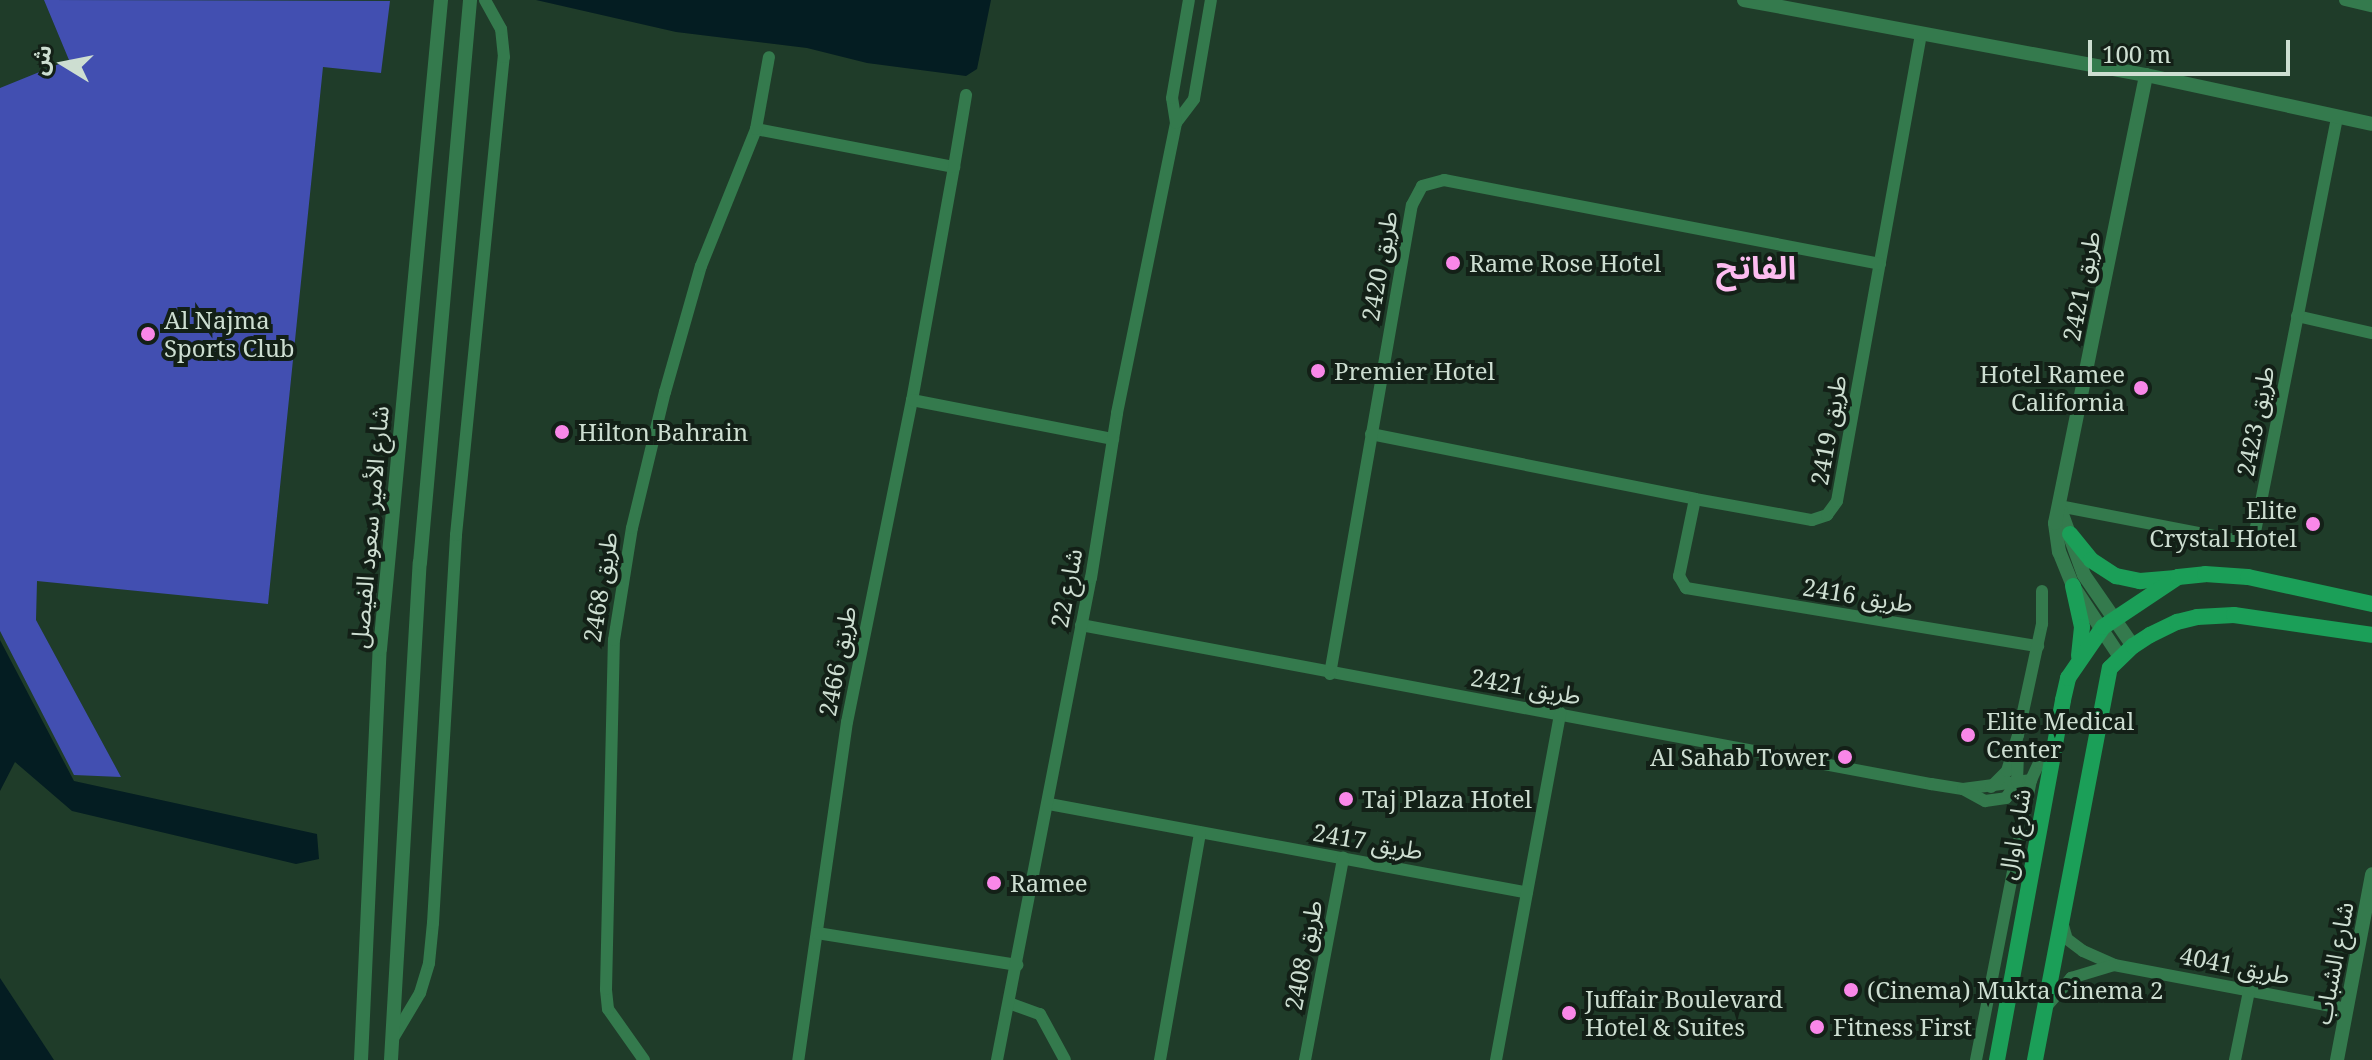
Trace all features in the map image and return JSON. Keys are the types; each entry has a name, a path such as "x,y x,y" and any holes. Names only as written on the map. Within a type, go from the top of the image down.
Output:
{"main road":[{"path":"2070,534 2091,560 2116,576 2140,581 2178,577"},
{"name":"شارع اوال","path":"1997,1060 2068,678 2108,623 2178,577 2205,574 2248,577 2372,604"},
{"path":"2073,586 2082,627 2079,659"},
{"path":"2035,1060 2101,700 2110,668 2126,652 2177,622 2210,616 2234,615 2372,635"},
{"path":"2348,631 2372,647"}],"street":[{"name":"شارع الأمير سعود الفيصل","path":"361,1060 380,649 441,0"},
{"path":"391,1060 420,563 470,0"},
{"path":"392,1040 420,993 432,933 456,535 504,57 501,29 485,0"},
{"name":"شارع 22","path":"997,1060 1049,804 1113,439 1176,123 1172,98 1189,0"},
{"name":"شارع 22","path":"1176,123 1194,99 1211,0"},
{"path":"1744,0 2146,75 2372,124"},
{"path":"2346,0 2372,6"},
{"name":"طريق 2419","path":"1371,434 1812,520 1827,515 1837,501 1921,33"},
{"name":"طريق 2468","path":"644,1060 608,1009 606,989 611,661 632,528 685,318 722,210 756,129 769,57"},
{"name":"طريق 2421","path":"2108,623 2073,586 2056,540 2059,506 2146,75"},
{"name":"طريق 2466","path":"798,1060 847,722 912,400 966,95"},
{"name":"طريق 2423","path":"2059,506 2240,541 2254,537 2337,117"},
{"path":"756,129 954,167"},
{"name":"طريق 2420","path":"1330,674 1412,205 1422,186 1444,180 1880,264"},
{"path":"2297,316 2372,333"},
{"path":"912,400 1113,439"},
{"name":"طريق 2416","path":"1695,499 1679,576 1686,588 2038,646"},
{"name":"طريق 2421","path":"2059,506 2084,575 2126,652"},
{"path":"1991,787 2007,771 2018,735 2038,646 2043,613 2042,591"},
{"name":"طريق 2421","path":"1081,625 1330,674 1560,713 1963,789 1992,802 2012,793 2017,782"},
{"path":"1496,1060 1560,713"},
{"path":"2017,782 2018,735"},
{"path":"1976,1060 2031,780 2039,763 2054,749"},
{"name":"طريق 2421","path":"1963,789 2031,780"},
{"name":"طريق 2417","path":"1049,804 1527,893"},
{"path":"1160,1060 1200,832"},
{"name":"طريق 2408","path":"1305,1060 1343,858"},
{"name":"شارع الشباب","path":"2338,1060 2372,875"},
{"name":"طريق 4041","path":"2061,920 2067,939 2083,951 2114,965 2347,1009"},
{"path":"817,933 1017,965"},
{"name":"طريق 4041","path":"2044,1010 2071,978 2114,965"},
{"path":"2235,1060 2249,991"},
{"path":"1009,1003 1040,1014 1065,1060"}],"shaded area":[{"name":"Al Najma Sports Club","path":"44,0 390,1 381,73 323,67 268,604 37,581 36,620 121,777 74,775 0,631 0,88 69,60"}],"water":[{"path":"536,0 991,0 977,69 966,76 867,63 807,48 676,32"},
{"path":"0,640 74,781 317,834 319,859 296,864 72,811 15,762 0,791"},
{"path":"0,978 54,1060 0,1060"}],"place":[{"name":"Rame Rose Hotel","path":"1453,263"},
{"name":"Al Najma Sports Club","path":"148,334"},
{"name":"Premier Hotel","path":"1318,371"},
{"name":"Hotel Ramee California","path":"2141,388"},
{"name":"Hilton Bahrain","path":"562,432"},
{"name":"Elite Crystal Hotel","path":"2313,524"},
{"name":"Elite Medical Center","path":"1968,735"},
{"name":"Al Sahab Tower","path":"1845,757"},
{"name":"Taj Plaza Hotel","path":"1346,799"},
{"name":"Ramee","path":"994,883"},
{"name":"(Cinema) Mukta Cinema 2","path":"1851,990"},
{"name":"Juffair Boulevard Hotel & Suites","path":"1569,1013"},
{"name":"Fitness First","path":"1817,1027"}],"district":[{"name":"الفاتح","path":"1756,267"}]}
